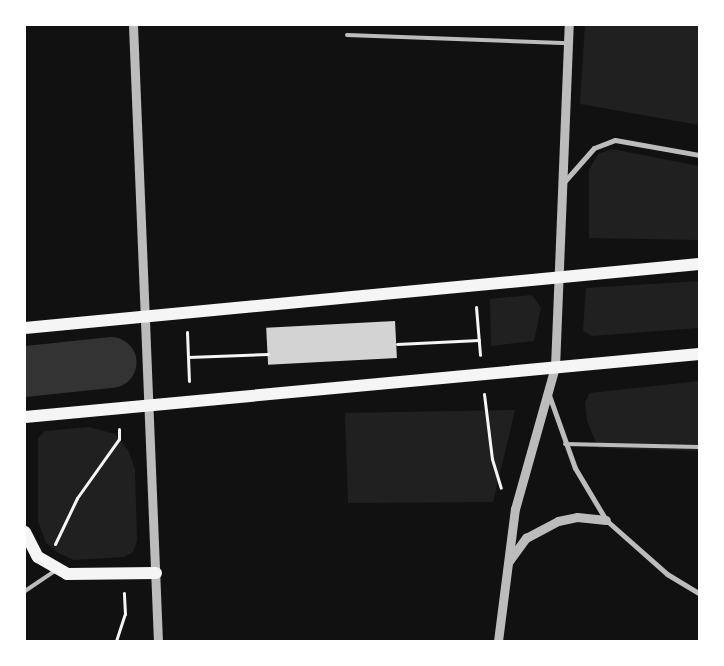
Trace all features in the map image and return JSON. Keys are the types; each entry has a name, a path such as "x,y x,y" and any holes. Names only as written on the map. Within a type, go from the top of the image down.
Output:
{"main road":[{"path":"25,328 561,275 699,264"},
{"path":"25,417 190,404 482,372 699,354"},
{"path":"25,532 51,568 81,576 156,573"}],"street":[{"path":"133,25 158,641"},
{"path":"498,641 515,509 555,367 561,275 569,25"},
{"path":"564,182 594,148 615,140 699,155"},
{"path":"547,390 565,444 606,520 660,568 699,593"},
{"path":"509,562 526,538 558,521 577,517 606,520"}],"lane":[{"path":"347,35 569,43"},
{"path":"565,444 699,447"},
{"path":"25,591 51,568"}],"path":[{"path":"474,284 492,459 498,483 515,509"},
{"path":"186,312 190,404"},
{"path":"397,344 479,340"},
{"path":"188,357 268,354"},
{"path":"51,568 77,498 120,439"},
{"path":"116,641 125,614 124,574"}],"shaded area":[{"path":"585,25 699,25 699,125 580,104"},
{"path":"612,149 699,166 699,240 589,238 589,170 598,154"},
{"path":"699,281 699,328 592,336 583,331 586,288"},
{"path":"532,295 541,308 534,341 491,346 490,299"},
{"path":"699,381 699,451 598,448 587,420 585,402 590,393"},
{"path":"515,410 493,502 348,503 345,413"},
{"path":"89,427 115,434 128,450 135,469 137,541 133,552 124,557 74,560 58,553 46,543 38,521 38,438 45,431"}],"building":[{"path":"395,321 397,358 268,365 266,328"}],"waterway":[{"path":"25,371 111,362"}]}
